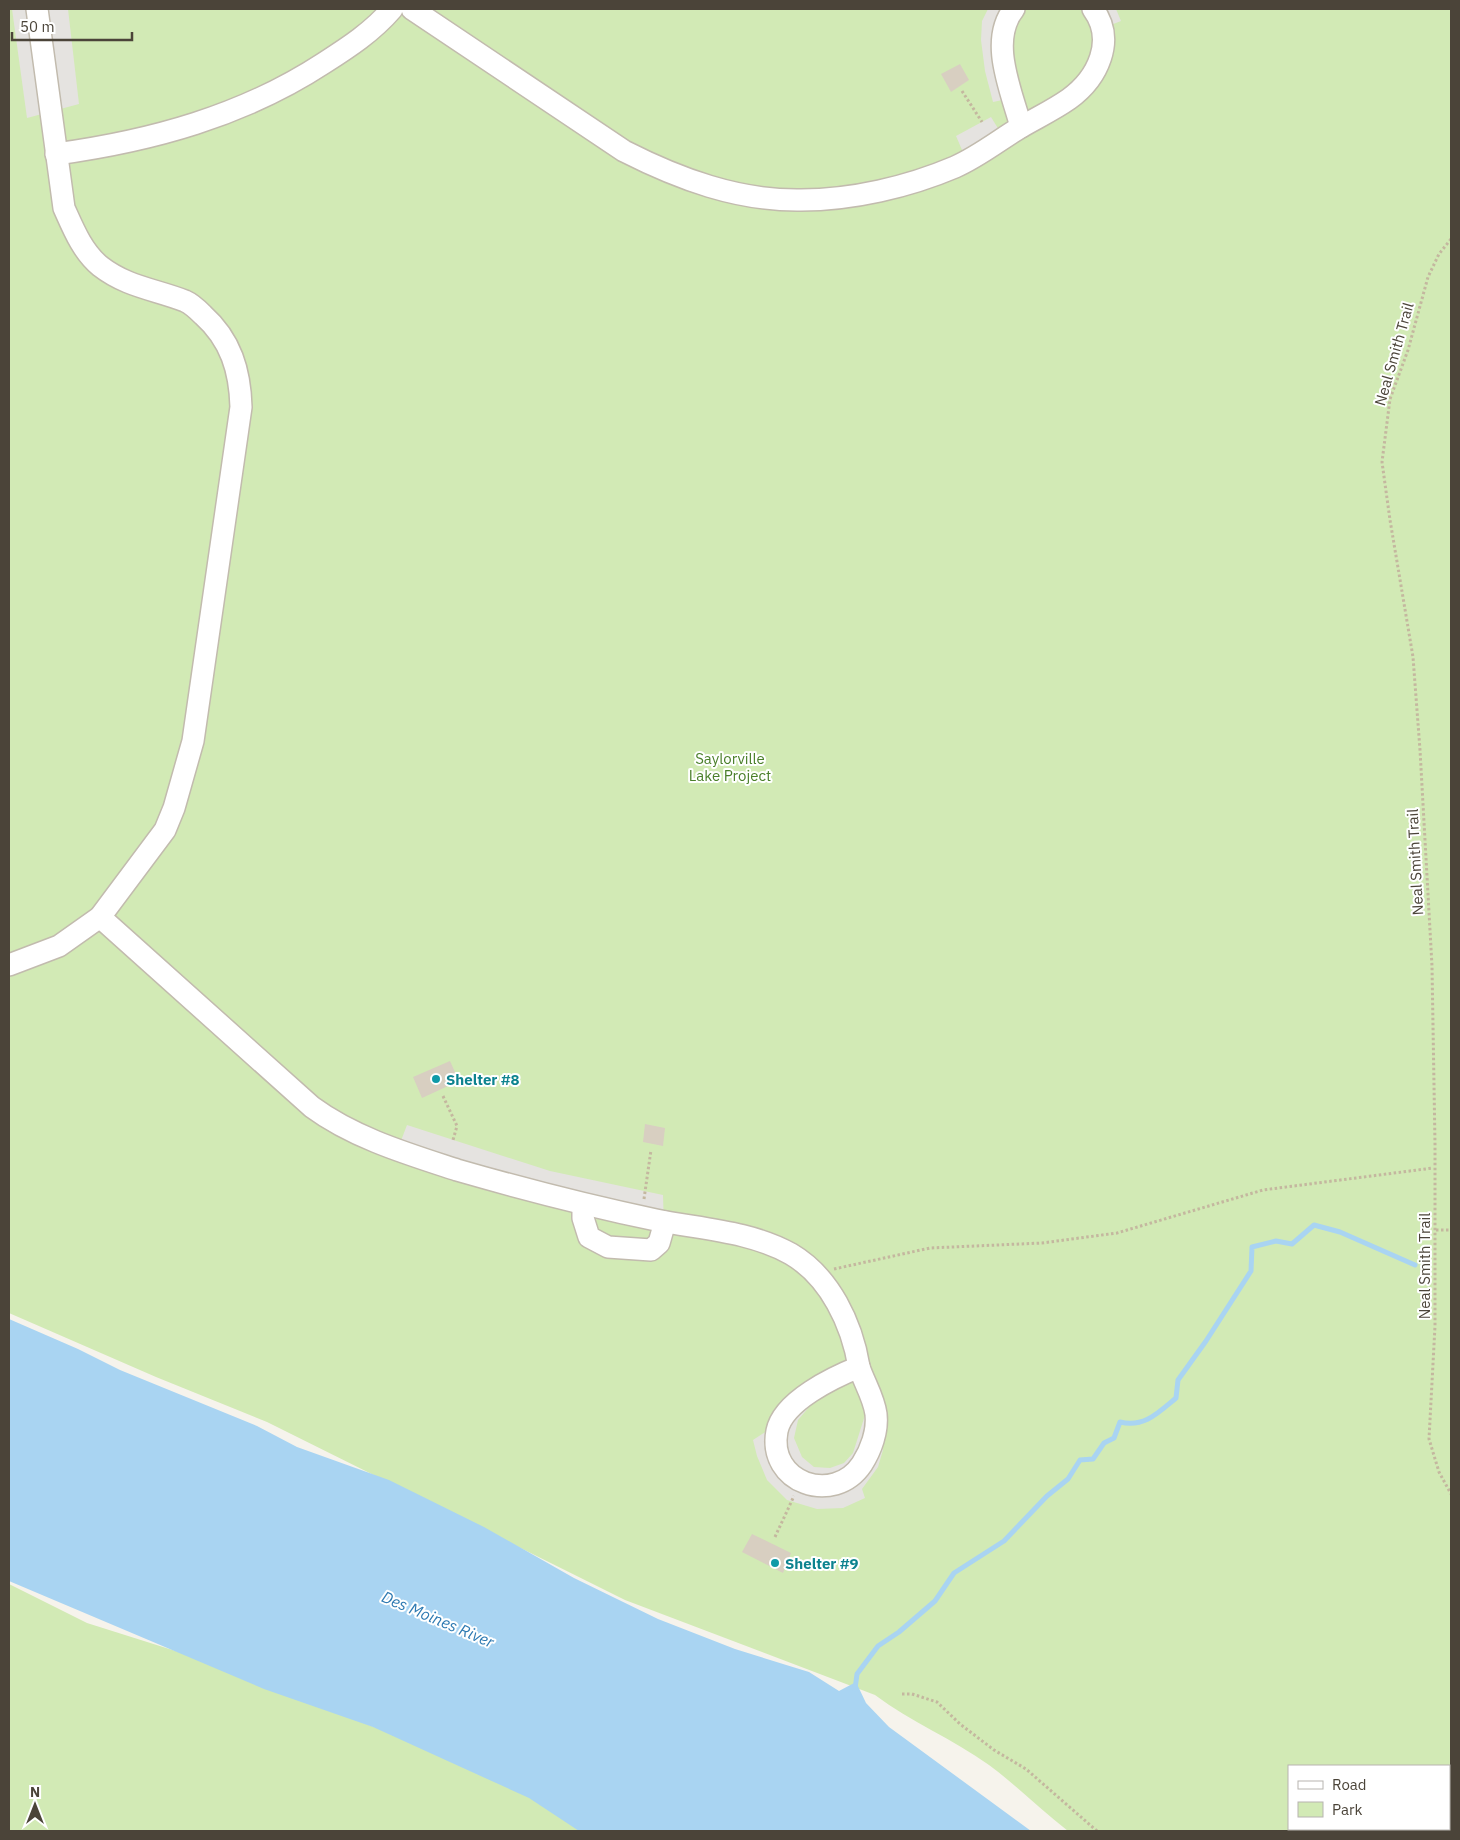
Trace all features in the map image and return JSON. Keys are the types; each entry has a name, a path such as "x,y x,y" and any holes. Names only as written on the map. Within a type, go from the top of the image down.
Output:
{"lane":[{"path":"9,965 59,946 100,917 165,830 174,808 193,741 241,407 241,384 236,362 226,341 212,323 186,302 126,283 99,265 87,252 76,234 64,208 37,9"},
{"path":"56,154 95,149 168,133 239,109 302,78 357,42 375,28 392,9"},
{"path":"412,9 624,151 661,169 699,184 762,199 801,200 840,198 879,191 956,167 1070,98 1097,67 1105,44 1101,20 1093,9"},
{"path":"1014,9 1004,26 1003,51 1021,127"},
{"path":"100,917 312,1107 328,1119 375,1140 435,1162 583,1204 665,1222 758,1239 791,1255 817,1275 839,1308 855,1342 859,1367 876,1414 869,1453 858,1470 834,1486 816,1486 796,1480 784,1466 778,1451 778,1431 784,1419 804,1396 828,1380 859,1367"},
{"path":"583,1204 583,1218 589,1237 608,1247 651,1250 659,1243 665,1222"}],"path":[{"path":"962,91 982,122"},
{"name":"Neal Smith Trail","path":"1451,239 1439,254 1428,277 1408,350 1390,399 1382,462 1413,657 1420,741 1432,966 1435,1144 1433,1168 1436,1230 1435,1326 1429,1439 1439,1472 1451,1494"},
{"path":"443,1096 457,1126 453,1140"},
{"path":"642,1217 651,1150"},
{"path":"817,1275 834,1269 930,1248 1042,1244 1118,1233 1263,1190 1433,1168"},
{"path":"1436,1230 1451,1230"},
{"path":"775,1537 801,1482"},
{"path":"902,1694 912,1694 938,1702 967,1729 1026,1769 1097,1831"}],"green space":[{"name":"Saylorville Lake Project","path":"9,9 1451,9 1451,1831 1068,1831 989,1765 903,1714 875,1695 625,1600 267,1422 156,1377 9,1313"},
{"path":"9,1584 87,1623 182,1653 382,1730 622,1831 9,1831"}],"shaded area":[{"path":"12,9 68,9 79,104 27,118"},
{"path":"988,9 1024,9 1008,35 1021,96 993,102 985,71 981,40 982,21"},
{"path":"1084,9 1116,9 1121,21 1098,30"},
{"path":"991,117 1007,143 969,166 956,136"},
{"path":"407,1125 550,1171 663,1195 664,1229 394,1159"},
{"path":"816,1399 798,1420 794,1438 802,1457 814,1467 830,1468 844,1463 853,1453 866,1412 883,1430 883,1450 878,1467 862,1489 865,1498 843,1508 817,1509 787,1500 767,1480 757,1456 753,1440"}],"water":[{"name":"Des Moines River","path":"9,1319 78,1349 120,1370 257,1426 297,1447 389,1480 484,1527 574,1578 658,1619 735,1649 809,1672 839,1691 856,1682 866,1703 889,1727 1031,1831 579,1831 529,1798 373,1727 264,1689 9,1581"}],"building":[{"path":"960,64 969,80 951,92 941,74"},
{"name":"Shelter #8","path":"450,1061 459,1081 422,1098 413,1077"},
{"path":"645,1124 665,1128 663,1146 643,1142"},
{"name":"Shelter #9","path":"752,1534 791,1553 783,1573 742,1552"}],"waterway":[{"path":"855,1689 857,1674 878,1646 899,1632 935,1601 954,1573 1004,1541 1047,1496 1068,1479 1080,1460 1093,1459 1104,1443 1114,1438 1120,1422 1136,1423 1144,1421 1157,1414 1176,1398 1178,1380 1206,1341 1251,1271 1252,1247 1276,1241 1292,1244 1314,1225 1340,1232 1415,1265"}],"place":[{"name":"Shelter #8","path":"436,1079"},
{"name":"Shelter #9","path":"775,1563"}]}
